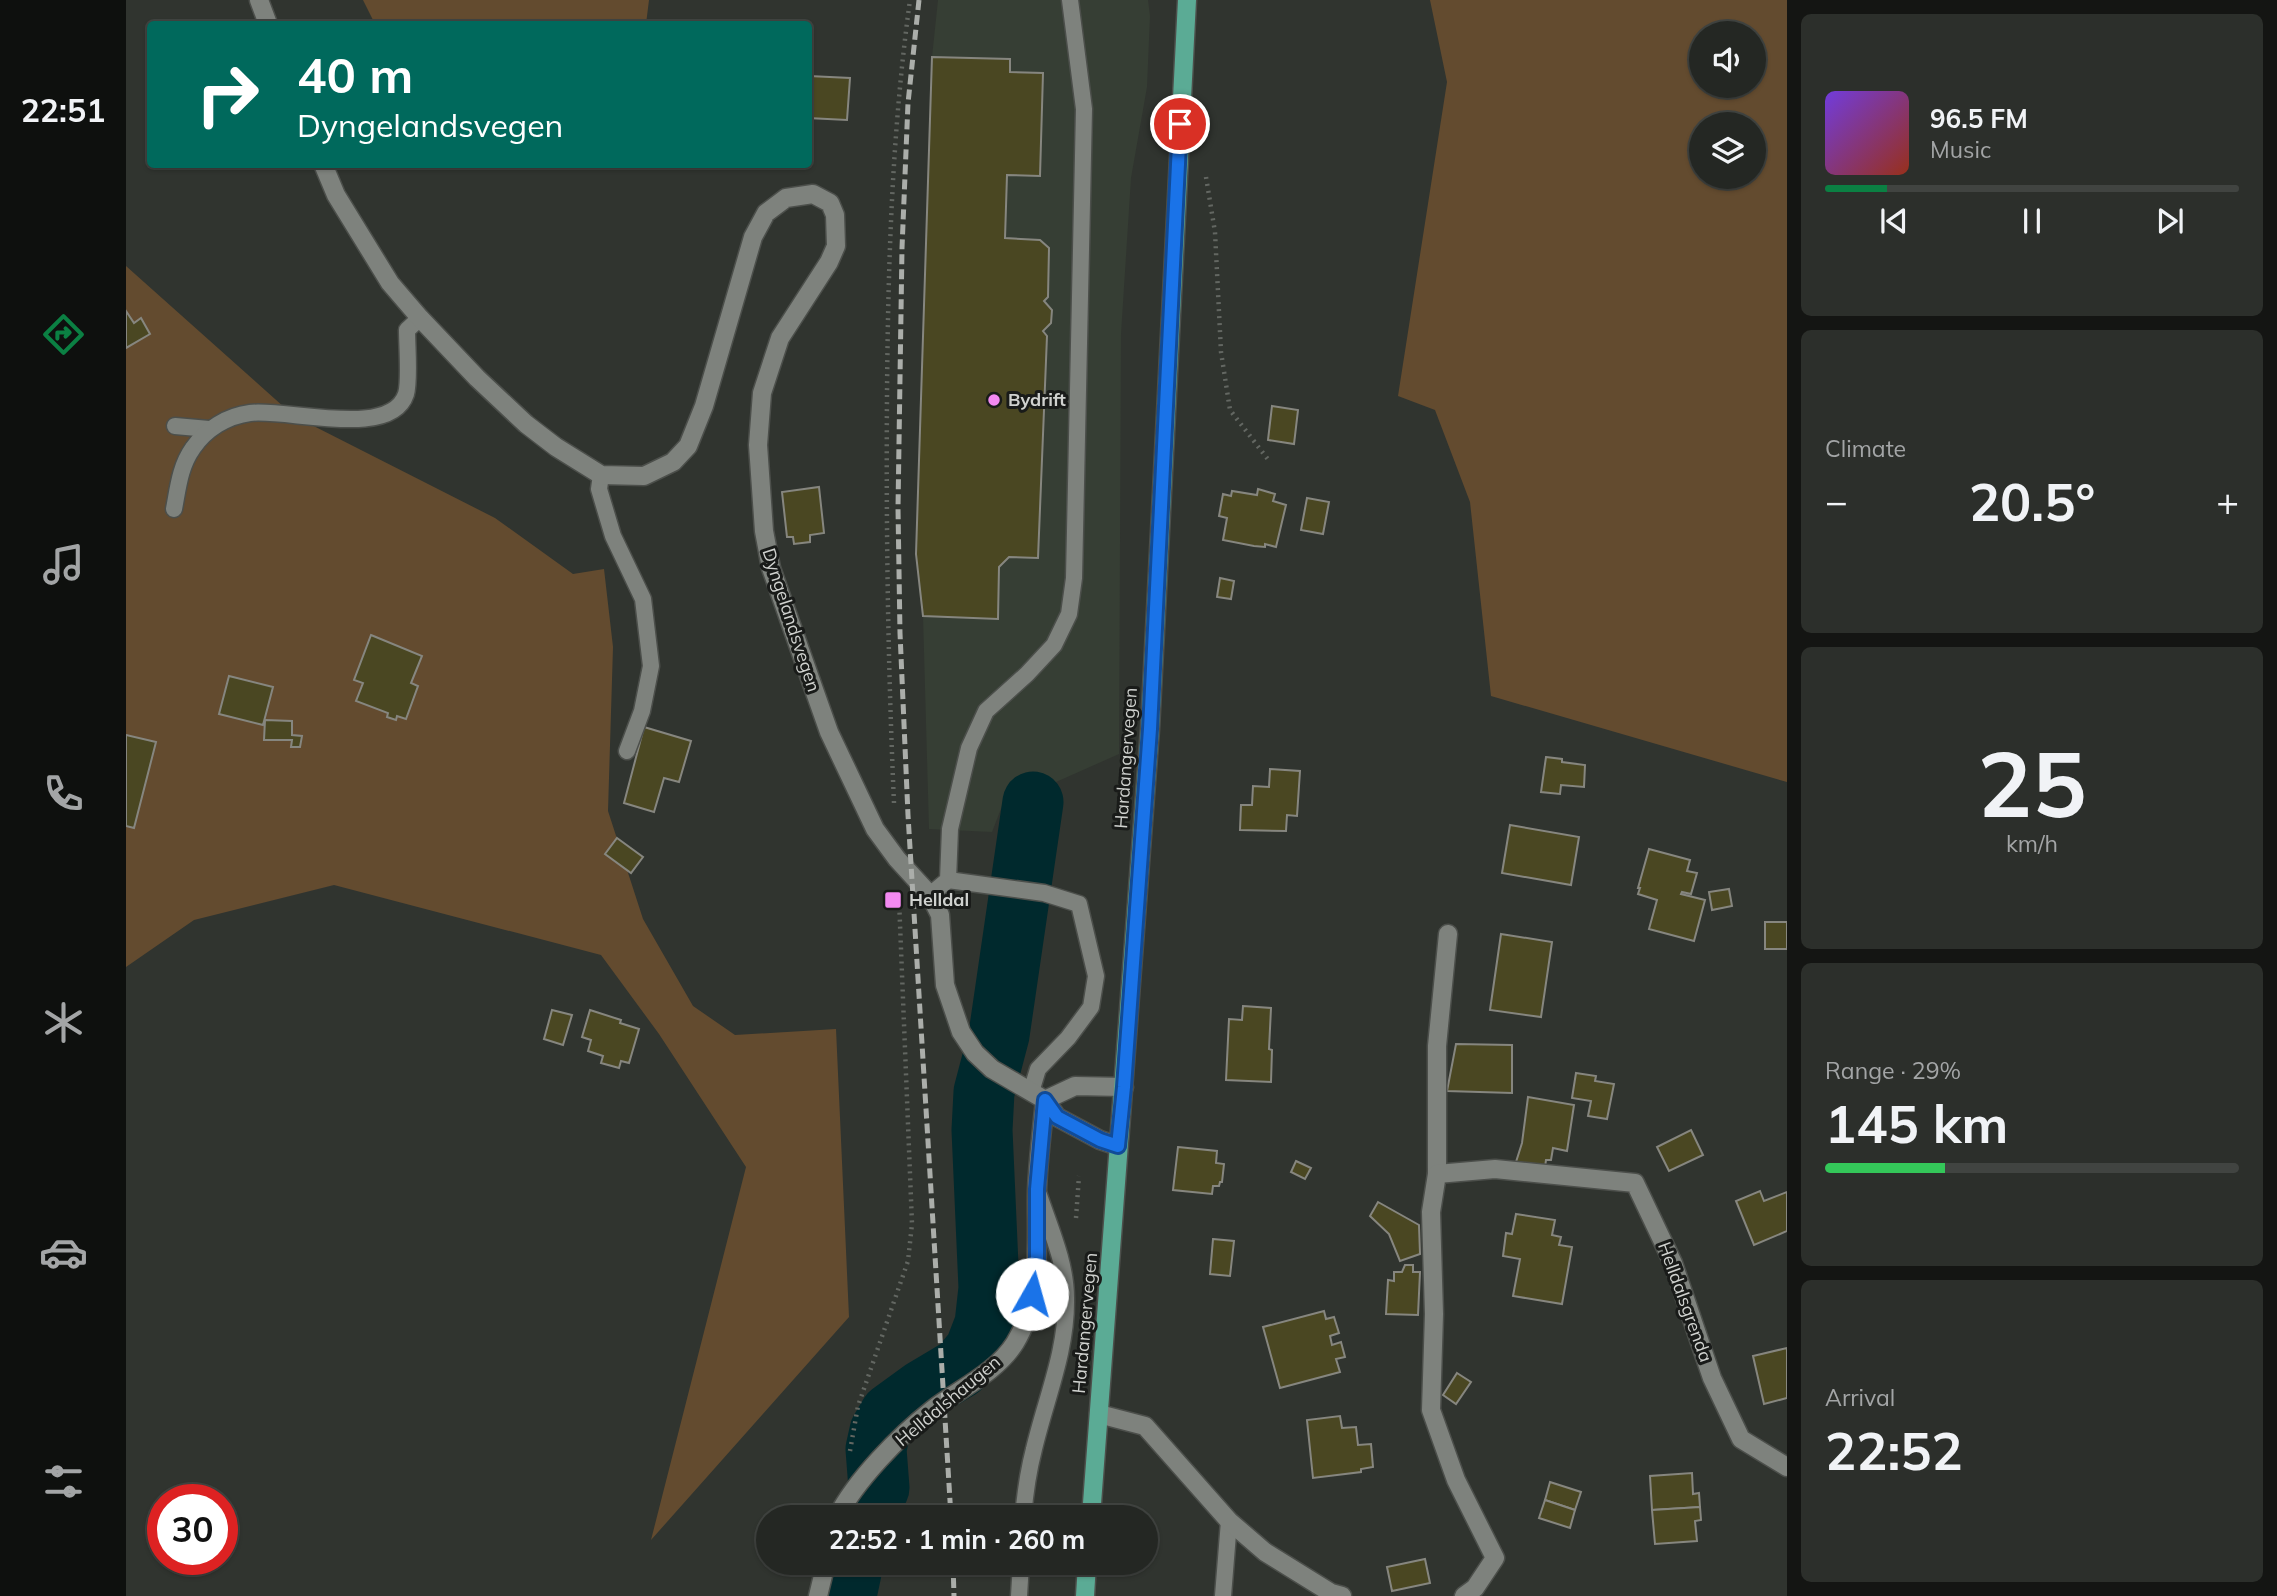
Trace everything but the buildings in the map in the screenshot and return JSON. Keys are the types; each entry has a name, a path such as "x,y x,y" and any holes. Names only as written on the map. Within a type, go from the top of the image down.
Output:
{"main road":[{"name":"Hardangervegen","path":"1092,1505 1150,729 1187,0"},
{"path":"1084,1596 1086,1575"}],"street":[{"path":"259,0 267,21"},
{"path":"325,168 336,195 390,283 420,318 477,378 526,424 556,447 601,475"},
{"name":"Dyngelandsvegen","path":"601,475 644,476 673,463 688,446 704,406 753,237 766,213 786,198 813,194 830,203 835,215 836,246 829,262 780,338 762,393 758,445 764,531 771,568 829,732 876,829 897,859 930,895 940,915 945,985 961,1032 975,1052 992,1069 1031,1092 1057,1117 1100,1140 1118,1146"},
{"path":"1448,934 1437,1046 1437,1174 1431,1212 1434,1314 1431,1410 1456,1480 1495,1558 1475,1588 1464,1596"},
{"path":"1031,1092 1075,1086 1124,1087"},
{"name":"Helldalshaugen","path":"844,1505 859,1483 932,1410 985,1374 1014,1344 1028,1314 1037,1274 1037,1189 1031,1092"},
{"name":"Helldalsgrenda","path":"1437,1174 1494,1169 1635,1183 1673,1263 1712,1378 1741,1439 1787,1467"},
{"path":"1099,1414 1145,1426 1229,1521 1265,1552 1331,1593 1342,1596"},
{"path":"818,1596 823,1575"}],"lane":[{"path":"948,880 950,830 969,748 986,711 1054,645 1069,614 1074,578 1084,109 1070,0"},
{"path":"174,509 181,474 192,449 209,429 230,419 250,413 357,420 389,415 396,410 406,394 407,330 420,318"},
{"path":"175,426 209,429"},
{"path":"601,475 599,489 612,536 643,599 651,666 642,711 626,751"},
{"path":"930,895 948,880 1044,893 1079,904 1096,976 1091,1007 1068,1038 1038,1069 1031,1092"},
{"name":"Helldalshaugen","path":"1024,1505 1028,1473 1056,1374 1066,1325 1064,1273 1037,1189"},
{"path":"1223,1596 1229,1521"},
{"path":"1019,1596 1020,1575"}],"path":[{"path":"894,813 886,500 888,299 894,160 910,0"},
{"path":"1178,149 1206,177 1216,232 1221,352 1230,410 1270,462"},
{"path":"859,1483 850,1455 858,1406 908,1261 912,1224 897,859"}],"shaded area":[{"path":"363,0 649,0 646,21 374,21"},
{"path":"938,0 1148,0 1150,16 1147,87 1131,178 1121,334 1119,754 1002,806 992,832 929,829 923,616 916,554 932,57"},
{"path":"1430,0 1787,0 1787,782 1491,696 1470,502 1435,410 1398,396 1447,82"},
{"path":"126,266 294,416 495,518 573,574 604,569 613,647 608,811 643,919 693,1006 735,1035 836,1029 849,1317 651,1540 746,1167 659,1034 601,955 334,885 194,920 126,967"}],"waterway":[{"path":"871,1505 879,1488 876,1449 880,1431 890,1414 960,1368 975,1350 985,1324 989,1288 982,1130 984,1092 999,1035 1033,802"},
{"path":"846,1596 850,1575"}],"railway":[{"path":"919,0 908,103 902,248 898,508 900,633 908,815 950,1505"},
{"path":"953,1575 954,1596"}],"place":[{"name":"Bydrift","path":"994,400"},
{"name":"Helldal","path":"893,900"}],"route":[{"path":"1032,1294 1037,1274 1037,1189 1045,1100 1057,1117 1100,1140 1118,1146 1150,729 1180,124"}]}
